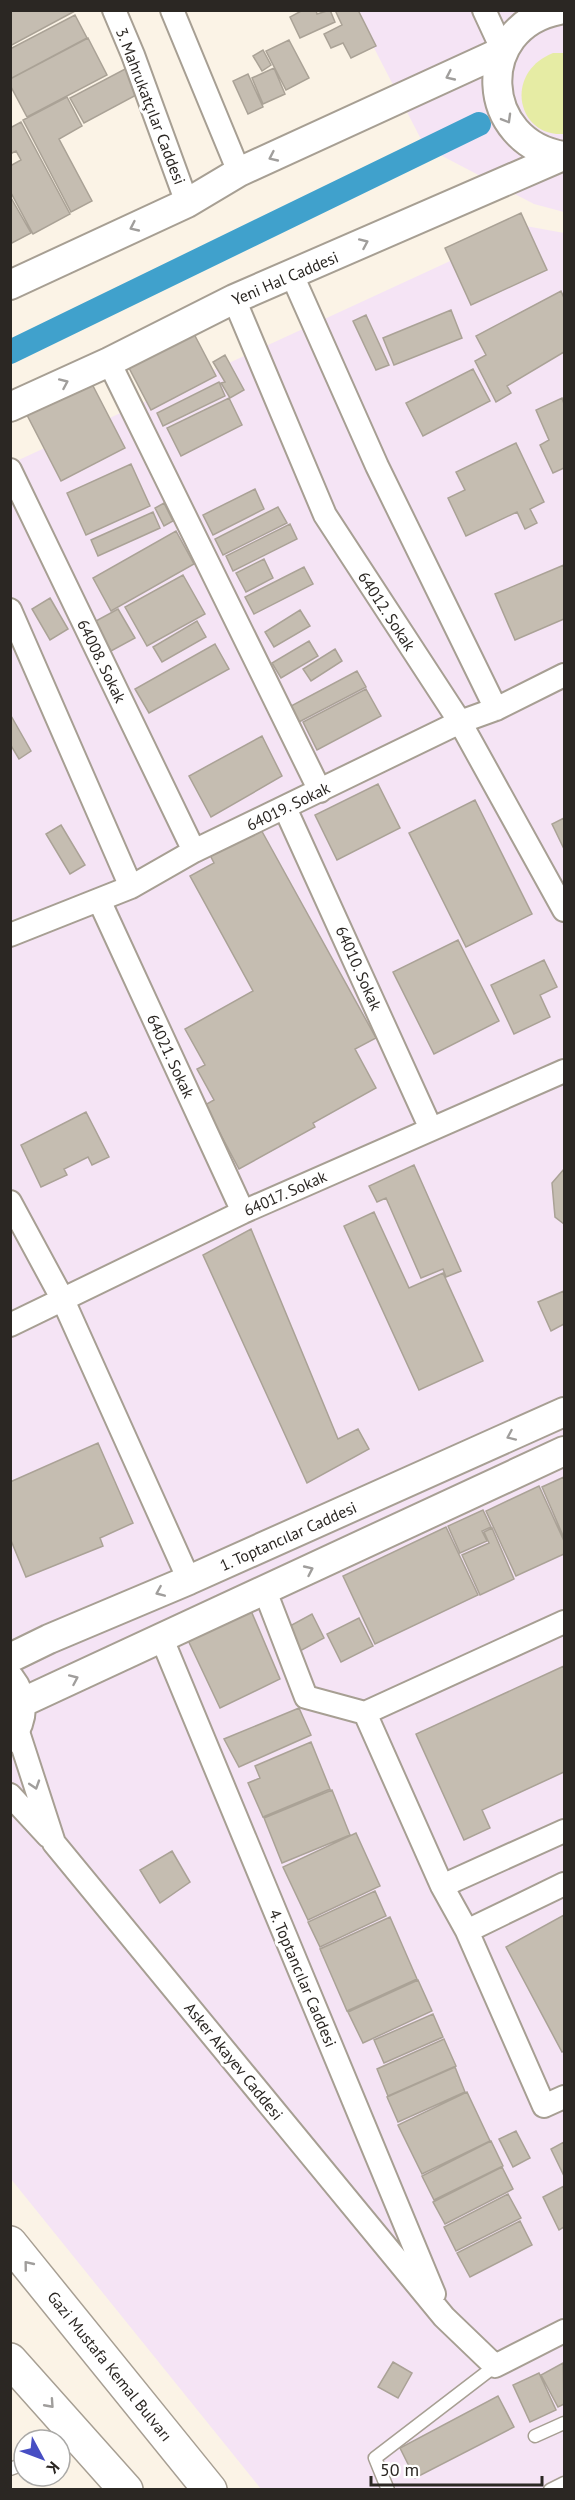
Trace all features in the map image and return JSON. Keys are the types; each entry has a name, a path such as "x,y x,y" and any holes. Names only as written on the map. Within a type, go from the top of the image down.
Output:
{"highway":[{"name":"Gazi Mustafa Kemal Bulvarı","path":"10,2243 210,2490"},
{"path":"10,2360 59,2428"},
{"path":"72,2446 126,2490"}],"street":[{"name":"3. Mahrukatçılar Caddesi","path":"114,10 133,55 187,203"},
{"path":"172,10 239,172"},
{"path":"484,10 503,51"},
{"path":"559,10 546,13 529,22 514,35 503,51 497,74 498,97 506,119 520,138 540,151 564,156"},
{"path":"10,285 187,203 239,172 503,51"},
{"name":"Yeni Hal Caddesi","path":"10,407 109,362 234,299 564,156"},
{"path":"292,275 377,466 496,709"},
{"name":"64012. Sokak","path":"234,299 325,515 460,722 564,910"},
{"path":"109,362 320,791"},
{"name":"64008. Sokak","path":"10,470 194,851"},
{"path":"10,610 131,887"},
{"name":"64019. Sokak","path":"10,935 131,887 194,851 460,722 496,709 564,675"},
{"name":"64010. Sokak","path":"285,807 431,1129"},
{"name":"64021. Sokak","path":"99,900 243,1212"},
{"name":"64017. Sokak","path":"10,1325 243,1212 564,1071"},
{"path":"10,1202 63,1300 189,1580"},
{"name":"1. Toptancılar Caddesi","path":"10,1658 564,1412"},
{"path":"15,1712 162,1639 564,1451"},
{"path":"265,1591 306,1697 365,1713 564,1622"},
{"name":"4. Toptancılar Caddesi","path":"162,1639 444,2317"},
{"name":"Asker Akayev Caddesi","path":"15,1712 54,1843 444,2317 495,2367"},
{"path":"365,1713 442,1887 467,1931 544,2106 564,2097"},
{"path":"10,1795 54,1843"},
{"path":"442,1887 564,1831"},
{"path":"467,1931 564,1884"},
{"path":"495,2367 564,2331"}],"lane":[{"path":"388,2490 375,2458 495,2367"},
{"path":"535,2436 564,2423"},
{"path":"550,2490 564,2483"}],"shaded area":[{"path":"355,11 564,11 564,212 534,204 425,147"},
{"path":"526,226 564,233 564,2489 261,2489 11,2179 10,464"}],"green space":[{"path":"553,53 564,53 564,134 548,132 535,125 527,115 522,102 522,88 527,75 537,62"}],"building":[{"path":"10,10 74,10 75,11 10,46"},
{"path":"303,10 316,10 317,14 330,10 335,22 300,38 290,17"},
{"path":"335,10 358,10 376,46 351,58 343,43 331,48 324,34 342,25"},
{"path":"75,15 87,38 10,79 10,49"},
{"path":"88,38 107,75 27,117 10,85 10,79"},
{"path":"289,40 309,78 286,90 266,51"},
{"path":"263,50 271,65 262,71 253,56"},
{"path":"127,68 140,93 84,123 70,98"},
{"path":"274,68 285,94 263,104 252,78"},
{"path":"248,74 263,107 248,114 233,81"},
{"path":"67,97 82,126 59,139 92,201 71,212 23,120"},
{"path":"21,122 70,214 33,234 10,191 10,166 21,160 16,151 10,154 10,128"},
{"path":"10,196 31,233 10,244"},
{"path":"521,213 547,270 471,305 445,248"},
{"path":"561,291 564,298 564,352 507,386 511,393 496,402 475,361 486,355 476,336"},
{"path":"451,310 462,338 394,365 383,338"},
{"path":"366,315 389,365 376,370 353,321"},
{"path":"193,332 216,376 151,410 128,366"},
{"path":"225,355 244,390 230,398 221,383 225,382 213,362"},
{"path":"473,369 490,401 423,436 406,403"},
{"path":"91,382 125,448 61,481 27,415"},
{"path":"219,382 225,396 163,426 157,413"},
{"path":"229,398 242,425 181,456 167,428"},
{"path":"562,398 564,404 564,468 553,473 540,445 549,440 536,410"},
{"path":"516,443 544,502 530,509 537,523 525,529 517,512 466,536 448,498 465,490 456,472"},
{"path":"131,464 150,506 86,535 67,493"},
{"path":"255,489 264,509 213,535 203,515"},
{"path":"164,503 173,521 164,526 155,508"},
{"path":"278,507 287,523 223,555 215,539"},
{"path":"153,512 160,528 98,556 91,540"},
{"path":"290,524 297,539 233,571 226,556"},
{"path":"176,531 194,564 111,611 93,578"},
{"path":"264,559 273,578 246,592 236,573"},
{"path":"564,565 564,619 515,640 495,594"},
{"path":"304,567 313,584 254,614 245,597"},
{"path":"183,575 205,614 147,646 125,607"},
{"path":"50,598 68,629 50,640 32,609"},
{"path":"118,609 135,638 111,651 94,622"},
{"path":"300,610 310,626 274,647 265,632"},
{"path":"197,621 206,637 162,662 153,647"},
{"path":"309,641 318,656 281,678 272,663"},
{"path":"215,644 229,669 149,713 135,689"},
{"path":"335,649 342,661 311,681 303,669"},
{"path":"357,671 366,687 299,722 291,706"},
{"path":"366,689 381,716 317,750 303,722"},
{"path":"10,714 31,751 19,759 10,744"},
{"path":"262,736 282,776 211,817 189,776"},
{"path":"378,784 400,828 337,860 315,815"},
{"path":"475,800 532,914 466,947 409,833"},
{"path":"564,818 564,849 552,824"},
{"path":"61,825 85,865 70,874 46,834"},
{"path":"259,826 376,1038 355,1049 376,1088 313,1123 315,1127 239,1169 205,1105 214,1100 197,1069 205,1065 185,1029 253,991 190,876 214,863 209,853"},
{"path":"458,940 499,1021 434,1054 393,972"},
{"path":"544,960 557,987 540,995 550,1017 514,1034 491,985"},
{"path":"86,1112 109,1157 92,1165 88,1157 64,1169 67,1175 41,1187 21,1145"},
{"path":"414,1165 461,1271 446,1277 443,1269 421,1278 386,1198 377,1202 369,1186"},
{"path":"564,1169 564,1224 555,1217 552,1183"},
{"path":"374,1212 409,1288 443,1273 483,1361 419,1390 344,1226"},
{"path":"251,1229 338,1439 358,1429 369,1449 307,1483 203,1255"},
{"path":"564,1291 564,1324 551,1331 538,1302"},
{"path":"98,1443 133,1523 100,1538 103,1546 26,1577 10,1538 10,1482"},
{"path":"564,1477 564,1538 542,1487"},
{"path":"539,1486 564,1541 564,1554 516,1576 486,1511"},
{"path":"483,1510 491,1527 482,1531 487,1541 460,1553 448,1526"},
{"path":"446,1527 478,1595 375,1644 343,1576"},
{"path":"492,1528 514,1579 480,1595 462,1555 489,1543 484,1532"},
{"path":"249,1606 280,1679 220,1708 187,1638"},
{"path":"312,1614 324,1638 300,1651 288,1627"},
{"path":"359,1618 373,1646 341,1662 327,1634"},
{"path":"564,1666 564,1772 482,1810 490,1828 464,1840 416,1734"},
{"path":"299,1708 311,1735 239,1767 224,1739"},
{"path":"311,1742 330,1789 263,1817 248,1783 260,1778 255,1766"},
{"path":"332,1790 350,1835 282,1863 264,1818"},
{"path":"356,1833 380,1886 308,1920 283,1867"},
{"path":"172,1851 190,1882 160,1903 140,1870"},
{"path":"375,1891 386,1916 320,1947 308,1922"},
{"path":"564,1915 564,2051 562,2052 506,1947"},
{"path":"390,1917 417,1979 347,2011 320,1949"},
{"path":"418,1980 432,2011 363,2043 348,2012"},
{"path":"433,2014 443,2037 384,2063 374,2040"},
{"path":"444,2039 456,2066 388,2096 377,2069"},
{"path":"455,2067 465,2092 398,2122 387,2097"},
{"path":"467,2092 490,2141 422,2174 398,2125"},
{"path":"516,2131 530,2158 513,2167 499,2139"},
{"path":"491,2141 503,2166 434,2200 422,2176"},
{"path":"564,2142 564,2176 551,2149"},
{"path":"502,2167 513,2189 445,2224 433,2202"},
{"path":"564,2186 564,2227 559,2230 543,2197"},
{"path":"508,2194 521,2218 456,2251 444,2227"},
{"path":"520,2221 532,2245 470,2277 457,2253"},
{"path":"393,2362 412,2373 398,2398 378,2387"},
{"path":"563,2363 564,2404 558,2407 541,2375"},
{"path":"539,2373 556,2410 530,2422 513,2385"},
{"path":"498,2396 514,2427 415,2478 400,2448"}],"waterway":[{"path":"10,352 479,124"}]}
